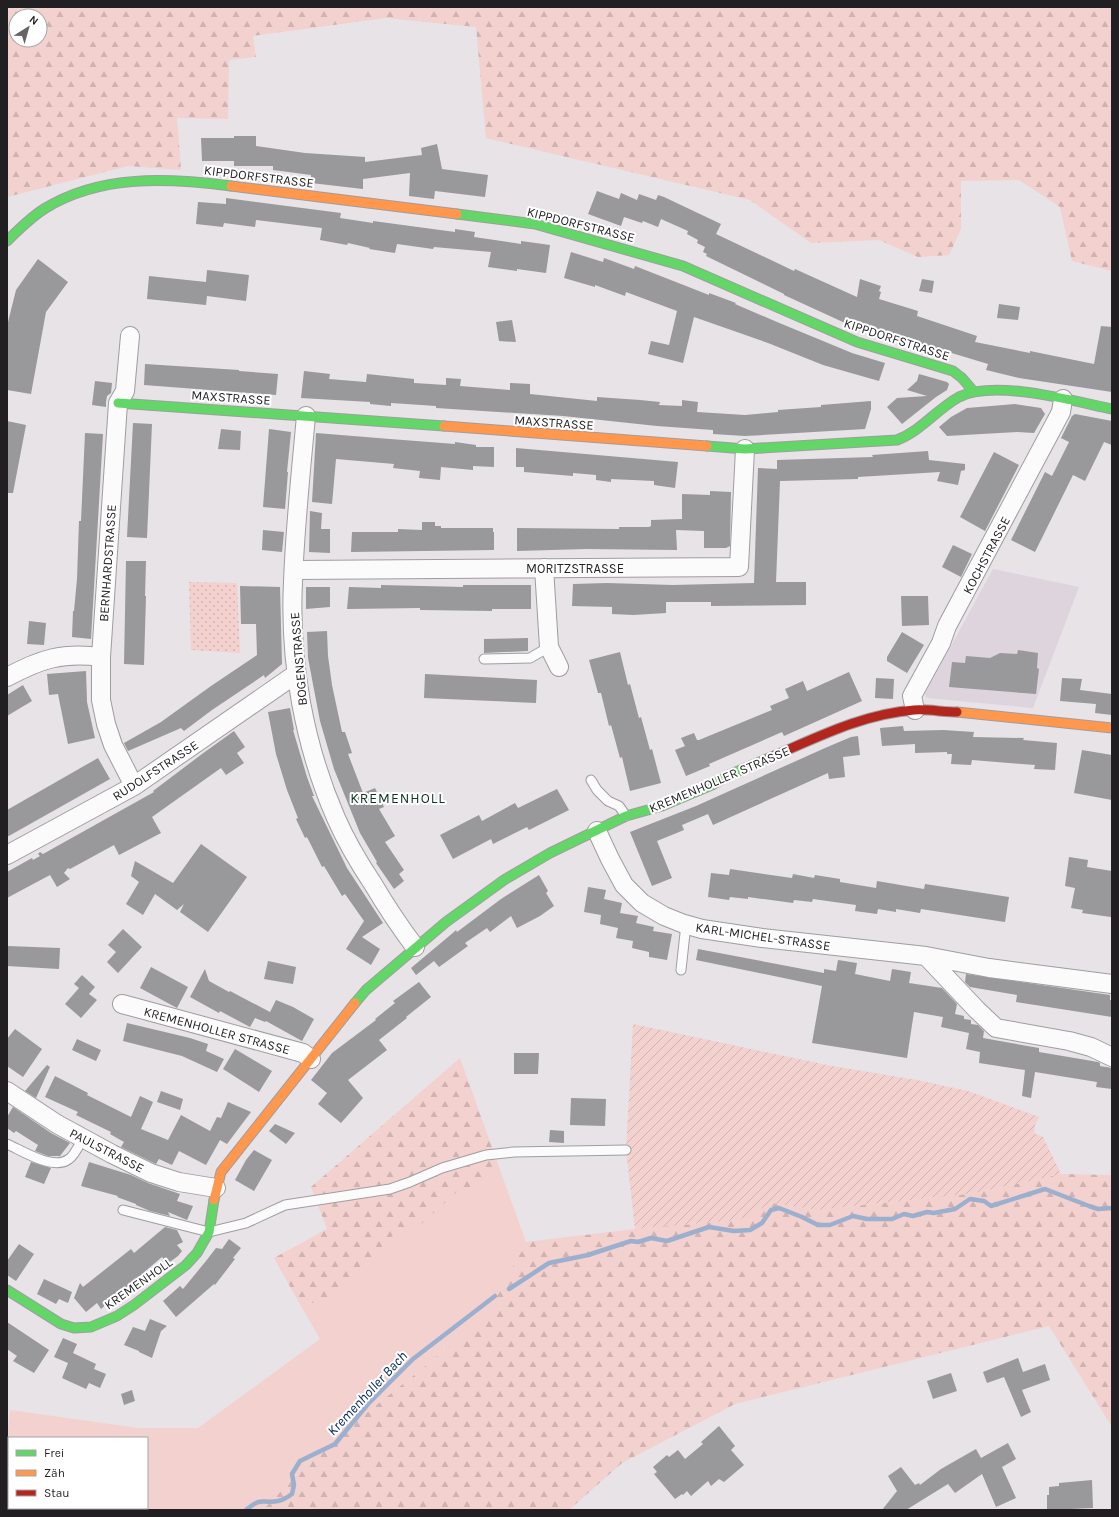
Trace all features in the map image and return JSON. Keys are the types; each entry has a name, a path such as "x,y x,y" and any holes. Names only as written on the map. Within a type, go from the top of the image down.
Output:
{"street":[{"name":"KIPPDORFSTRASSE","path":"7,241 26,222 59,200 79,192 107,184 145,179 198,182 535,224 647,254 683,266 857,342 953,371 962,378 974,392"},
{"name":"BERNHARDSTRASSE","path":"130,336 125,391 118,403 101,657 101,700 106,724 113,745 134,786"},
{"path":"974,392 1004,390 1063,399 1112,409"},
{"name":"MAXSTRASSE","path":"118,403 745,449 897,440 906,438 938,410 965,395 974,392"},
{"name":"KOCHSTRASSE","path":"915,710 912,696 941,643 947,626 1061,412 1063,399"},
{"name":"BOGENSTRASSE","path":"306,416 292,580 296,674 304,720 316,765 336,818 356,857 415,947"},
{"name":"MORITZSTRASSE","path":"294,570 739,566 745,449"},
{"path":"544,568 549,647 559,667"},
{"path":"7,677 31,664 43,660 83,655 101,657"},
{"name":"RUDOLFSTRASSE","path":"7,855 134,786 296,674"},
{"name":"KREMENHOLLER STRASSE","path":"216,1188 221,1172 366,990 446,922 504,880 550,853 626,816 662,806 712,785 731,774 854,722 876,716 915,710 971,713 1112,728"},
{"name":"KARL-MICHEL-STRASSE","path":"597,831 624,885 642,903 664,916 702,929 762,938 926,956 989,968 1112,984"},
{"path":"926,956 996,1028 1069,1041 1091,1047 1112,1057"},
{"name":"KREMENHOLLER STRASSE","path":"122,1004 296,1051 311,1059"},
{"name":"PAULSTRASSE","path":"7,1091 56,1124 151,1172 179,1182 216,1188"},
{"name":"KREMENHOLL","path":"7,1290 61,1324 74,1328 91,1327 118,1316 165,1282 186,1265 197,1253 209,1232 216,1188"}],"lane":[{"path":"484,659 530,658 549,647"},
{"path":"591,780 597,790 608,800 619,806 626,816"},
{"path":"681,970 686,924"},
{"path":"7,1144 44,1161 61,1163 70,1159 83,1138"},
{"path":"123,1210 209,1232 246,1223 285,1206 390,1188 410,1182 448,1165 486,1155 526,1151 626,1150"}],"shaded area":[{"path":"993,569 1079,587 1033,708 927,698 925,694"}],"green space":[{"path":"7,7 1112,7 1112,271 1072,261 1060,207 1019,180 961,181 961,229 949,255 918,257 879,240 811,243 750,200 486,138 476,27 386,18 253,36 256,57 229,60 228,119 177,118 181,170 128,166 7,197"},
{"path":"189,582 237,583 240,653 191,650"},
{"path":"633,1024 832,1066 917,1080 968,1091 1039,1117 1035,1125 1034,1133 1043,1137 1061,1174 975,1193 817,1210 773,1203 738,1220 635,1229 626,1150"},
{"path":"460,1058 500,1170 469,1192 458,1191 418,1227 395,1233 341,1295 301,1306 274,1258 327,1229 311,1187"},
{"path":"500,1170 526,1242 490,1310 423,1368 320,1450 263,1510 7,1510 7,1439 10,1410 138,1428 198,1428 320,1339 301,1306 341,1295 395,1233 418,1227 458,1191 469,1192"},
{"path":"1061,1174 1112,1175 1112,1427 1049,1326 735,1404 622,1463 569,1510 263,1510 320,1450 423,1368 490,1310 526,1242 635,1229 737,1220 773,1203 817,1210 975,1193"}],"building":[{"path":"234,136 256,136 256,146 305,153 365,157 365,162 422,155 421,148 437,144 442,169 488,175 485,197 435,191 434,199 409,196 410,173 363,179 363,189 311,183 311,175 273,170 273,166 234,166 234,161 202,161 201,138 234,138"},
{"path":"597,191 619,199 621,193 637,200 639,194 656,200 658,195 664,197 721,224 716,234 794,271 795,269 857,297 860,279 881,286 879,291 881,292 879,299 918,311 917,316 977,336 975,342 1094,364 1101,326 1112,327 1112,392 1019,378 986,370 988,364 846,321 845,323 784,295 706,256 707,254 703,252 705,247 697,243 698,240 687,234 688,231 661,219 658,227 643,221 642,223 624,217 621,226 588,214"},
{"path":"226,198 341,213 340,218 373,223 373,221 455,232 455,229 475,232 474,237 521,244 521,241 550,245 546,273 488,267 491,252 434,247 433,249 397,244 395,253 369,249 370,248 348,243 347,245 320,240 322,228 256,220 255,227 224,223 223,227 196,224 198,202 226,204"},
{"path":"571,252 603,262 604,258 634,269 635,266 709,295 709,293 736,303 735,304 852,353 885,363 879,381 823,365 768,343 694,317 683,363 648,354 651,341 669,345 677,311 626,292 625,296 595,285 595,287 564,278"},
{"path":"38,259 68,282 46,312 31,394 7,390 7,326 16,290"},
{"path":"207,270 249,275 246,301 207,296 206,305 147,299 149,276 206,282"},
{"path":"922,279 934,281 932,293 919,291"},
{"path":"999,304 1020,307 1018,320 997,318"},
{"path":"512,320 516,342 499,341 496,322"},
{"path":"145,364 278,374 276,395 144,385"},
{"path":"304,371 330,374 329,379 366,382 367,374 414,379 414,383 446,385 446,378 461,379 460,386 510,390 510,383 530,384 530,394 597,401 597,397 640,400 660,402 659,405 682,406 682,400 698,402 697,412 745,415 778,412 778,410 821,407 821,405 871,401 871,409 865,429 745,436 713,434 713,430 657,426 563,416 436,408 436,406 391,403 391,406 370,404 370,402 301,398"},
{"path":"919,374 947,382 949,384 947,390 902,424 887,407 897,398 927,396 907,390 917,381"},
{"path":"95,381 112,383 111,393 107,396 106,407 92,405"},
{"path":"1015,404 1041,408 1045,414 1034,433 1017,432 947,436 939,427 951,417 967,408"},
{"path":"1075,414 1112,421 1112,445 1104,442 1085,481 1073,475 1035,552 1011,540 1045,472 1052,476 1069,442 1061,438 1072,416"},
{"path":"7,421 26,425 13,493 7,493"},
{"path":"133,423 152,424 147,538 127,537"},
{"path":"221,429 241,431 240,450 218,449"},
{"path":"269,429 291,432 285,509 263,507"},
{"path":"85,433 103,434 91,639 72,637 73,611 77,579 79,521 81,521"},
{"path":"316,433 455,444 455,442 476,445 476,447 494,447 494,467 473,466 473,470 441,467 440,480 419,478 420,471 393,468 394,464 336,459 332,504 312,502"},
{"path":"516,448 678,462 675,488 654,485 654,481 611,479 611,482 596,480 596,475 573,473 573,476 524,472 524,467 516,467"},
{"path":"928,451 929,460 965,464 965,470 961,471 958,485 937,481 940,472 858,477 858,479 780,481 776,582 806,582 806,605 711,606 711,602 666,602 666,613 633,615 612,614 612,607 572,606 573,584 607,583 673,585 754,583 758,468 777,469 777,460 873,457 872,455"},
{"path":"994,452 1019,465 985,531 960,517"},
{"path":"710,491 731,492 730,546 726,548 704,548 704,531 676,530 677,550 586,549 517,551 517,528 619,529 619,527 649,527 651,526 651,520 682,519 682,494 710,495"},
{"path":"310,511 322,513 321,529 330,529 330,553 309,552"},
{"path":"422,522 435,522 435,526 441,526 441,528 493,528 494,550 351,552 352,532 398,532 398,529 422,530"},
{"path":"263,530 284,532 282,552 262,550"},
{"path":"953,545 972,554 961,577 942,567"},
{"path":"126,561 146,561 144,665 124,664"},
{"path":"381,585 463,587 463,585 531,585 531,609 492,609 492,611 420,610 420,608 347,609 349,587 381,588"},
{"path":"240,586 280,587 282,664 265,678 264,675 184,731 181,728 128,751 124,743 161,722 257,655 256,624 241,624"},
{"path":"306,587 330,587 330,607 306,609"},
{"path":"901,596 928,596 929,625 902,626"},
{"path":"29,621 46,623 44,645 27,644"},
{"path":"327,631 328,656 332,685 342,732 345,732 352,753 348,754 363,793 375,788 384,807 379,809 395,836 385,842 404,870 399,874 404,881 394,889 376,863 377,862 360,833 334,769 320,721 308,658 307,632"},
{"path":"902,632 924,645 907,673 887,661 887,657"},
{"path":"528,638 528,651 484,653 484,639"},
{"path":"1018,650 1038,653 1037,668 1039,669 1036,694 949,687 952,662 965,663 966,656 990,658 1000,653 1017,654"},
{"path":"620,652 628,685 630,684 639,718 641,717 650,750 652,749 661,783 630,791 622,757 620,758 611,725 609,726 601,693 598,693 589,660"},
{"path":"86,671 87,702 95,738 68,744 58,694 49,695 47,674"},
{"path":"849,672 862,701 784,736 782,732 709,764 710,766 686,776 675,750 685,746 681,738 694,733 697,740 699,740 772,710 770,706 789,698 785,689 803,681 807,691"},
{"path":"425,674 537,680 536,703 424,698"},
{"path":"876,678 894,679 893,699 875,698"},
{"path":"1062,678 1082,679 1080,690 1112,694 1112,715 1095,713 1096,704 1060,701"},
{"path":"23,685 32,701 7,716 7,695"},
{"path":"290,708 293,730 314,796 312,796 347,868 383,923 362,937 380,949 371,965 346,949 364,921 345,894 342,896 324,866 322,867 296,819 298,818 287,790 276,754 268,712"},
{"path":"903,726 904,731 943,730 974,732 973,737 1024,738 1023,740 1057,743 1055,770 1034,769 1035,765 972,760 971,765 951,764 952,754 947,754 947,752 915,753 915,744 882,746 880,728"},
{"path":"234,731 245,747 237,753 244,763 226,775 221,768 152,817 161,833 119,855 114,845 70,869 68,868 64,873 70,879 57,887 50,875 7,898 7,872 32,858 33,860 40,856 38,854 40,852 43,854 154,792 153,791"},
{"path":"858,736 860,755 843,757 845,777 829,779 828,773 713,825 708,814 682,825 684,830 657,841 672,878 652,886 630,832 696,806 851,737"},
{"path":"1082,750 1112,755 1112,800 1074,793"},
{"path":"98,758 110,779 7,837 7,810"},
{"path":"557,789 569,810 529,830 527,827 493,844 491,839 453,859 440,835 479,815 482,821 515,803 518,808"},
{"path":"201,844 247,877 208,932 180,912 184,904 177,910 155,894 143,915 126,904 139,882 131,876 135,861 173,883"},
{"path":"1069,857 1088,860 1087,867 1112,871 1111,917 1082,913 1083,910 1071,908 1075,888 1065,886"},
{"path":"730,869 792,878 793,874 814,878 815,875 840,879 840,882 876,888 877,881 924,889 925,884 1009,897 1005,922 921,909 920,913 896,909 896,912 878,909 877,914 855,911 856,905 813,899 812,902 794,900 793,903 748,897 748,899 730,897 729,900 708,897 711,873 729,875"},
{"path":"539,875 548,891 546,893 554,906 540,916 517,928 511,916 490,932 487,928 465,943 468,946 439,967 434,961 416,975 411,968 456,930 457,932 501,899"},
{"path":"588,887 606,890 604,899 622,903 620,913 638,916 636,923 654,927 653,931 672,934 667,960 649,957 649,952 632,948 633,941 616,938 618,928 600,924 601,915 584,912"},
{"path":"123,929 142,947 118,973 107,962 116,952 108,945"},
{"path":"7,946 60,948 59,969 7,966"},
{"path":"698,949 824,973 824,969 836,971 838,960 857,963 855,974 890,981 892,969 911,972 909,983 942,988 957,1004 955,1014 964,1016 964,1019 971,1020 971,1024 978,1025 984,1031 983,1038 1039,1048 1039,1052 1098,1062 1100,1063 1100,1066 1112,1068 1112,1089 1096,1087 1097,1082 1035,1072 1031,1098 1022,1096 1025,1070 979,1063 980,1052 966,1049 969,1033 941,1027 943,1017 914,1012 907,1058 812,1043 822,986 696,960"},
{"path":"268,961 296,967 293,984 264,979"},
{"path":"151,967 188,987 177,1008 140,988"},
{"path":"205,969 209,981 270,1012 276,1000 293,1007 314,1019 302,1041 266,1021 265,1022 255,1018 250,1027 220,1011 219,1013 190,997"},
{"path":"966,974 1110,995 1110,1000 1112,1000 1112,1017 1016,1002 1017,995 970,987 965,982"},
{"path":"82,975 95,987 89,994 97,1000 81,1018 65,1004 79,988 74,984"},
{"path":"419,982 431,997 379,1040 387,1050 348,1080 363,1098 341,1123 318,1104 327,1093 311,1080 332,1053 376,1020 375,1019 395,1003 393,1001"},
{"path":"127,1023 190,1038 208,1044 206,1051 224,1059 217,1072 182,1056 123,1041"},
{"path":"15,1029 42,1049 23,1077 7,1066 7,1039"},
{"path":"77,1039 101,1050 96,1061 72,1050"},
{"path":"235,1049 272,1071 259,1092 223,1069"},
{"path":"514,1053 539,1053 538,1074 514,1074"},
{"path":"47,1065 50,1067 36,1098 25,1091"},
{"path":"55,1076 88,1093 87,1095 131,1117 140,1096 153,1102 141,1129 168,1140 181,1115 210,1131 217,1117 221,1118 228,1102 251,1112 227,1144 220,1140 206,1165 179,1151 172,1165 159,1159 156,1164 121,1147 124,1142 110,1134 111,1132 76,1115 78,1112 45,1097"},
{"path":"161,1091 183,1099 180,1110 157,1102"},
{"path":"571,1098 606,1099 605,1126 570,1125"},
{"path":"13,1107 51,1133 70,1143 60,1156 48,1156 35,1151 38,1145 16,1131 14,1133 7,1128 7,1117"},
{"path":"275,1124 295,1133 286,1144 269,1131"},
{"path":"550,1130 564,1131 564,1143 549,1142"},
{"path":"254,1150 272,1160 254,1191 235,1180 246,1160"},
{"path":"31,1162 51,1168 44,1184 25,1177"},
{"path":"89,1162 131,1175 148,1183 180,1194 177,1201 193,1206 187,1220 168,1212 170,1216 150,1211 117,1197 118,1196 81,1186"},
{"path":"165,1227 177,1230 183,1242 177,1245 182,1251 178,1256 167,1264 162,1257 101,1309 97,1303 86,1312 74,1298 80,1283 83,1287 131,1249 134,1253"},
{"path":"229,1239 241,1248 233,1258 235,1259 215,1285 214,1284 176,1317 163,1301 180,1286 183,1289 216,1248 222,1249"},
{"path":"19,1244 34,1254 16,1281 7,1275 7,1261"},
{"path":"44,1279 72,1292 68,1303 59,1299 56,1304 37,1294"},
{"path":"150,1319 167,1326 161,1331 152,1358 124,1345 133,1327 145,1331"},
{"path":"7,1322 49,1350 34,1373 13,1361 17,1356 7,1349"},
{"path":"63,1338 77,1344 73,1353 96,1364 94,1369 106,1374 100,1388 89,1383 86,1389 62,1378 68,1363 54,1357"},
{"path":"1018,1358 1023,1372 1045,1364 1050,1380 1022,1390 1031,1412 1021,1417 1004,1377 987,1383 983,1372"},
{"path":"951,1373 957,1391 933,1399 927,1381"},
{"path":"132,1390 135,1401 124,1405 121,1394"},
{"path":"719,1426 735,1446 731,1450 744,1465 724,1482 719,1479 711,1486 708,1481 691,1496 687,1491 675,1499 654,1474 657,1472 653,1467 667,1455 669,1457 678,1450 685,1459 703,1444 701,1442"},
{"path":"1008,1443 1016,1459 1002,1467 1016,1498 996,1507 982,1474 955,1493 948,1484 906,1510 882,1510 897,1491 888,1476 901,1467 915,1485 919,1483 920,1485 941,1469 976,1449 981,1458"},
{"path":"1092,1480 1093,1508 1047,1510 1047,1495 1049,1495 1049,1487 1059,1486 1059,1483"}],"waterway":[{"name":"Kremenholler Bach","path":"509,1289 549,1263 588,1255 631,1241 638,1242 651,1238 667,1241 709,1227 734,1231 750,1230 762,1223 771,1210 779,1208 818,1225 830,1225 853,1216 867,1219 892,1219 904,1214 913,1216 927,1212 934,1213 955,1209 970,1199 984,1201 991,1206 1045,1189 1098,1209 1112,1208"},
{"name":"Kremenholler Bach","path":"246,1510 256,1503 262,1501 278,1501 292,1494 294,1485 292,1474 300,1461 335,1444 368,1404 413,1359 495,1296"}],"traffic: fast":[{"path":"7,241 29,220 44,209 66,198 111,184 135,181 183,181 231,186"},
{"path":"457,214 535,224 683,266 857,342 953,371 962,378 974,392"},
{"path":"707,446 745,449 897,440 914,431 959,397 974,392 993,390 1034,393 1112,409"},
{"path":"118,403 444,426"},
{"path":"355,1003 366,990 446,922 504,880 550,853 626,816 662,806 712,785 731,774 769,758"},
{"path":"7,1290 61,1324 74,1328 91,1327 117,1316 134,1305 186,1265 197,1253 209,1232 214,1200"}],"traffic: slow":[{"path":"231,186 457,214"},
{"path":"444,426 707,446"},
{"path":"957,712 1112,728"},
{"path":"214,1200 221,1172 355,1003"}],"traffic: jam":[{"path":"769,758 822,735 876,716 914,710 957,712"}],"district":[{"name":"KREMENHOLL","path":"398,798"}]}
